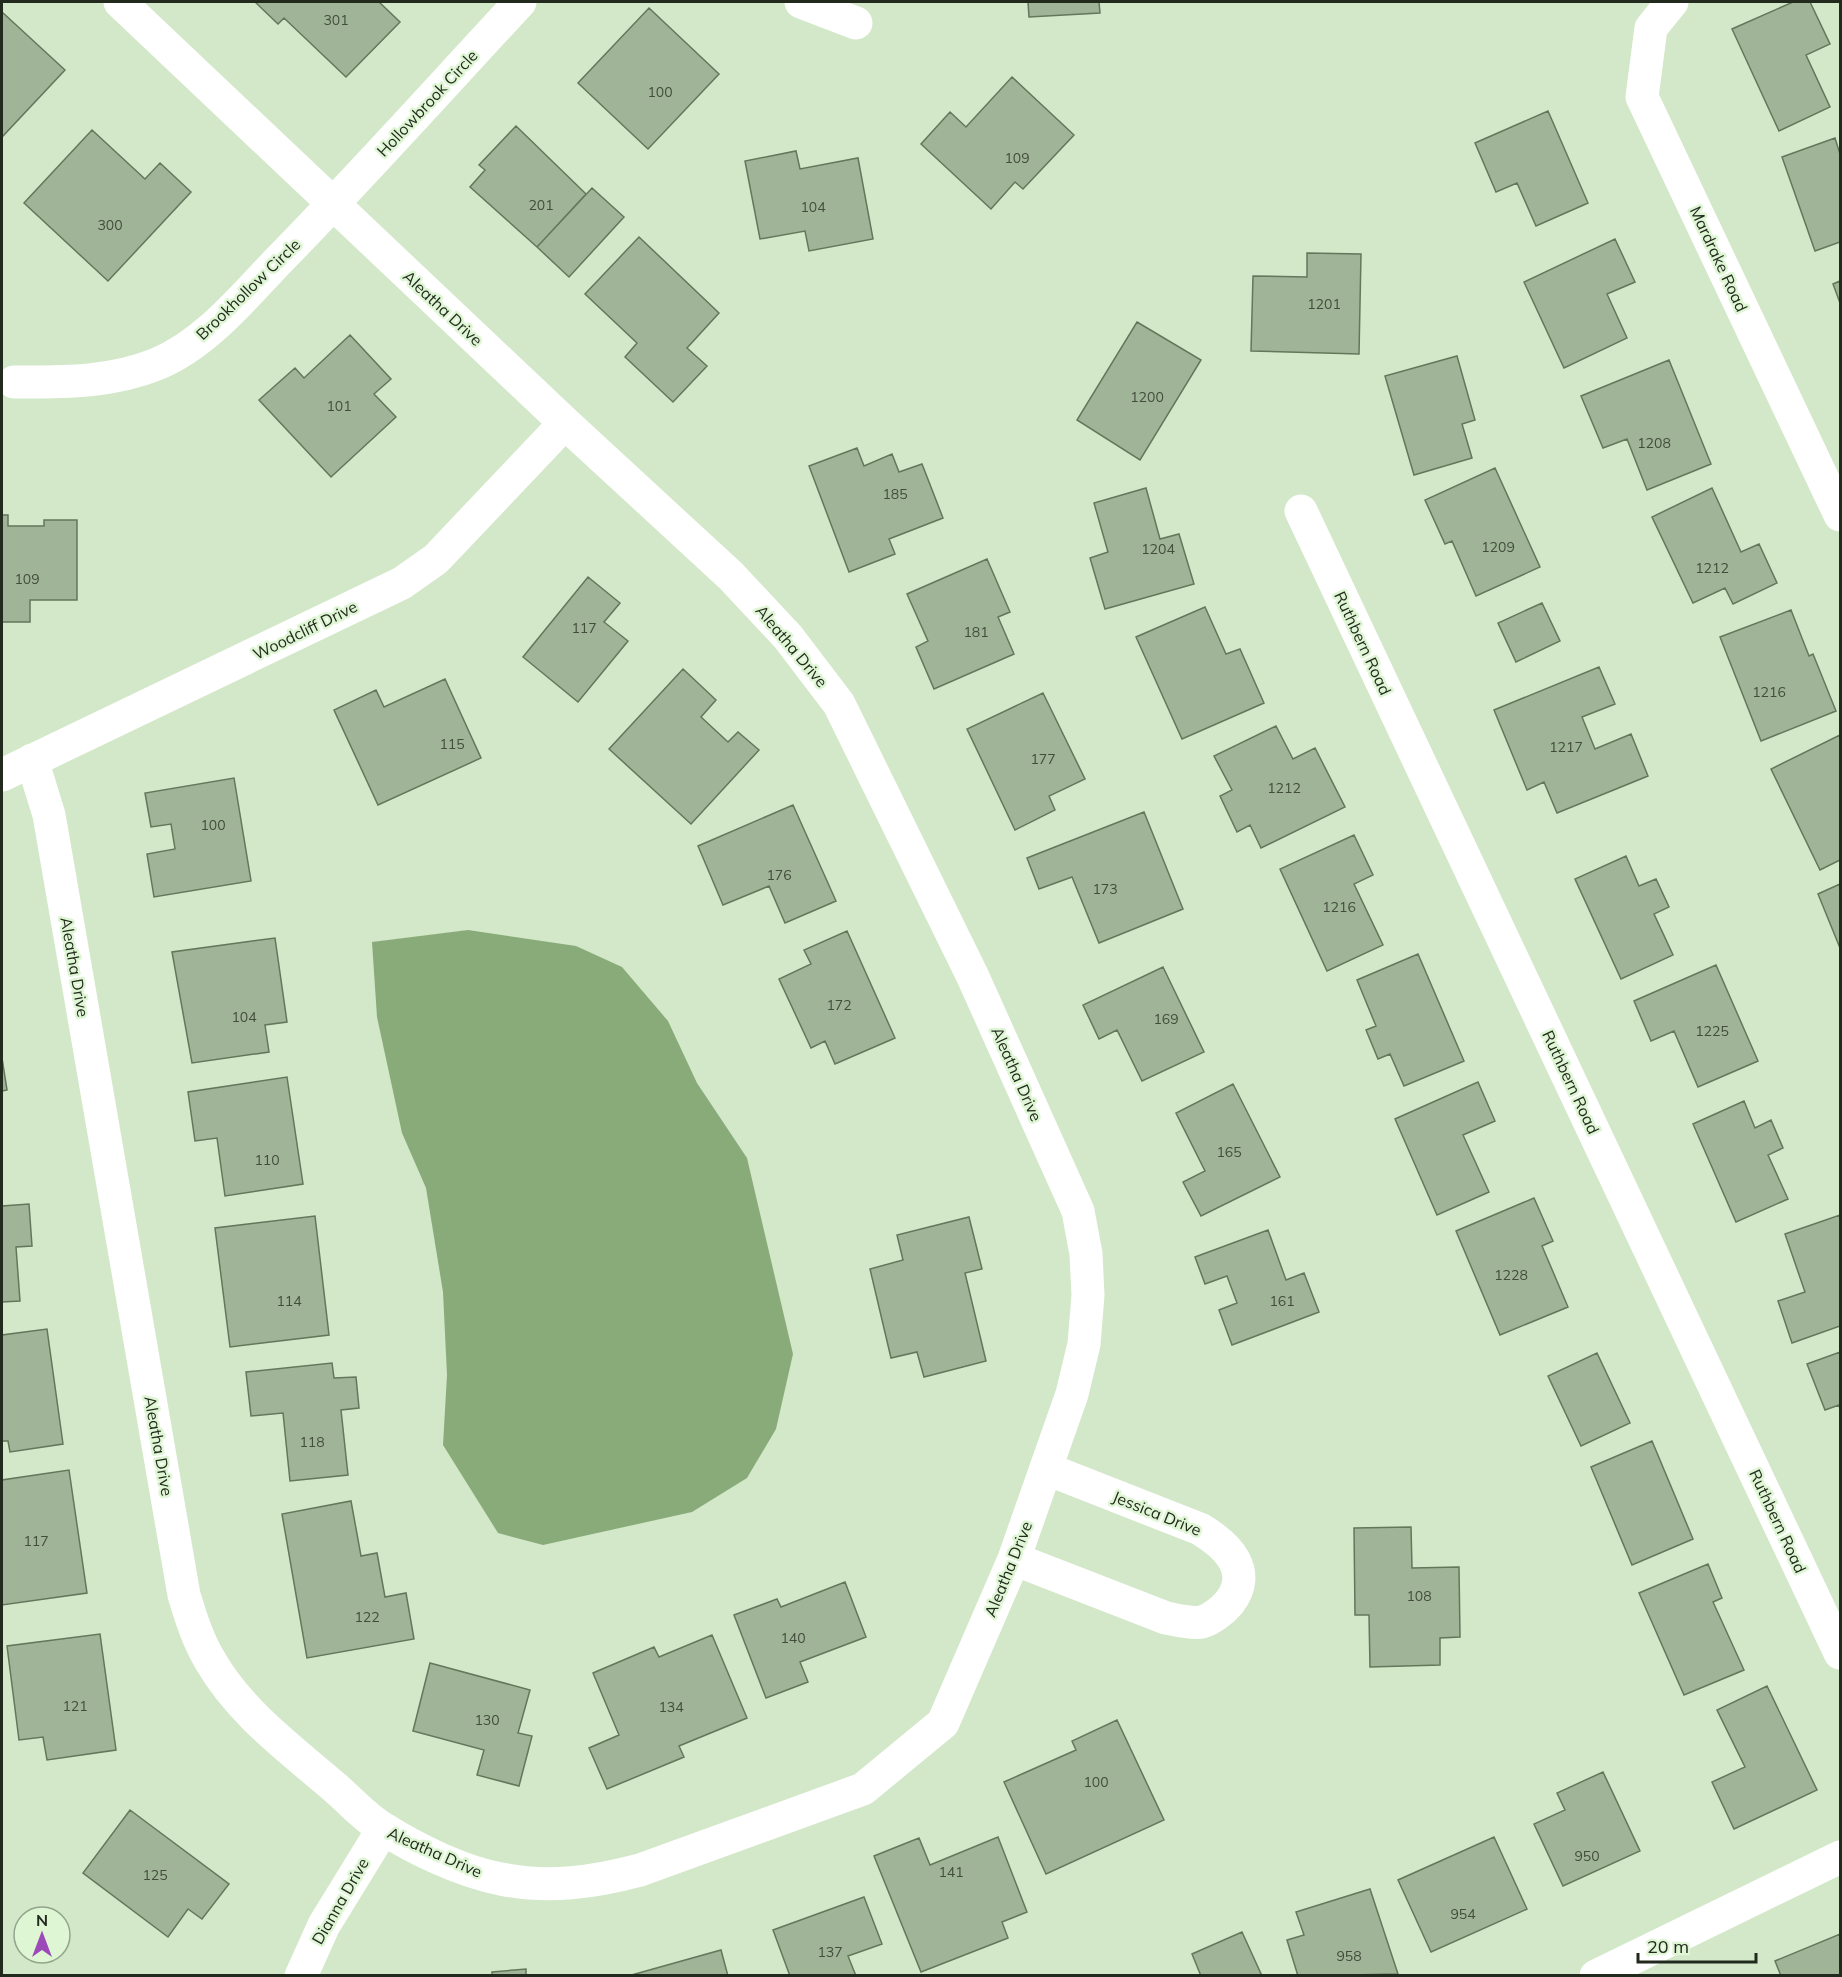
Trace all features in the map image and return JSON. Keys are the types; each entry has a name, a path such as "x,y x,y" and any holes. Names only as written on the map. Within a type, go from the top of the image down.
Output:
{"street":[{"name":"Aleatha Drive","path":"32,760 49,814 184,1595 195,1630 211,1663 234,1694 261,1724 383,1829 471,1872 502,1880 567,1884 605,1879 640,1870 863,1789 942,1723 1014,1560 1047,1469 1084,1344 1088,1295 1086,1254 1078,1210 973,977 839,704 788,637 731,576 565,423 120,2"},
{"name":"Hollowbrook Circle","path":"333,204 520,2"},
{"path":"801,2 856,23"},
{"name":"Mardrake Road","path":"1672,2 1651,28 1642,97 1840,515"},
{"name":"Brookhollow Circle","path":"14,382 83,382 120,377 159,363 200,337 333,204"},
{"name":"Woodcliff Drive","path":"2,775 402,582 436,559 565,423"},
{"name":"Ruthbern Road","path":"1301,511 1840,1653"},
{"name":"Jessica Drive","path":"1014,1560 1166,1618 1186,1622 1203,1622 1215,1615 1235,1594 1238,1582 1237,1569 1231,1554 1220,1541 1200,1529 1047,1469"},
{"name":"Dianna Drive","path":"301,1976 324,1925 383,1829"},
{"path":"1596,1976 1840,1857"}],"shaded area":[{"path":"468,930 576,946 622,967 668,1021 697,1083 747,1158 793,1354 776,1429 747,1478 692,1512 543,1545 498,1533 443,1445 447,1375 443,1292 426,1188 402,1133 377,1017 372,942"}],"building":[{"path":"255,2 379,2 400,22 346,77 284,18 278,24"},
{"path":"1028,2 1099,2 1100,13 1029,17"},
{"path":"1793,2 1810,2 1830,44 1806,55 1830,107 1779,131 1732,29"},
{"path":"649,8 719,74 648,149 578,83"},
{"path":"2,12 65,70 2,137"},
{"path":"1012,77 1074,135 1023,189 1015,182 991,209 921,144 950,112 966,127"},
{"path":"1548,111 1588,203 1536,226 1517,183 1496,192 1475,143"},
{"path":"516,126 586,194 537,247 470,187 485,170 479,165"},
{"path":"92,130 145,179 160,163 191,192 108,281 24,203"},
{"path":"1835,138 1840,154 1840,242 1815,251 1782,157"},
{"path":"796,151 800,169 858,158 873,239 809,251 805,231 760,239 745,161"},
{"path":"592,188 624,217 569,277 537,247"},
{"path":"639,237 719,313 687,348 707,366 673,402 625,357 637,343 585,294"},
{"path":"1615,239 1635,282 1607,294 1627,338 1564,368 1524,282"},
{"path":"1307,253 1361,254 1359,354 1251,351 1253,276 1307,277"},
{"path":"1840,281 1840,303 1833,284"},
{"path":"1137,322 1201,360 1140,460 1077,420"},
{"path":"350,335 391,379 374,394 396,417 331,477 259,400 295,368 304,378"},
{"path":"1457,356 1475,420 1462,424 1472,458 1414,475 1385,376"},
{"path":"1669,360 1711,464 1647,490 1627,439 1603,448 1581,396"},
{"path":"857,448 864,466 892,454 899,472 922,464 943,518 889,539 895,554 849,572 809,466"},
{"path":"1495,468 1540,567 1476,596 1452,541 1445,544 1425,500"},
{"path":"1146,488 1160,539 1179,534 1194,584 1105,609 1090,558 1108,552 1094,503"},
{"path":"1712,488 1741,552 1759,544 1777,583 1733,604 1725,588 1693,603 1652,517"},
{"path":"2,515 8,515 8,526 44,526 44,520 77,520 77,600 30,600 30,622 2,622"},
{"path":"987,559 1010,612 998,617 1014,654 934,689 916,647 928,641 907,594"},
{"path":"588,577 620,603 604,622 628,641 578,702 523,657"},
{"path":"1542,603 1560,641 1516,662 1498,623"},
{"path":"1205,607 1226,654 1240,649 1264,703 1182,739 1136,637"},
{"path":"1791,610 1809,656 1813,654 1836,711 1761,741 1720,637"},
{"path":"1599,667 1615,704 1582,717 1595,749 1631,734 1648,776 1557,813 1544,782 1527,790 1494,710"},
{"path":"683,669 716,700 701,717 728,742 738,732 759,750 691,824 609,749"},
{"path":"445,679 481,758 378,805 334,710 376,690 384,707"},
{"path":"1043,693 1085,779 1049,796 1055,810 1015,830 967,729"},
{"path":"1276,726 1293,759 1315,748 1345,807 1261,848 1250,825 1237,832 1220,796 1232,790 1214,756"},
{"path":"1840,735 1840,860 1820,870 1771,769"},
{"path":"234,778 251,881 154,897 147,854 175,849 171,824 151,827 145,793"},
{"path":"793,805 836,901 785,923 769,886 723,905 698,846"},
{"path":"1144,812 1183,909 1099,943 1072,877 1039,889 1027,858"},
{"path":"1354,835 1373,875 1354,884 1383,945 1327,971 1280,869"},
{"path":"1626,856 1639,886 1656,879 1669,907 1654,914 1673,955 1621,979 1575,879"},
{"path":"1840,884 1840,948 1818,894"},
{"path":"847,931 895,1038 835,1064 825,1041 811,1048 779,979 811,964 804,950"},
{"path":"275,938 287,1022 265,1025 269,1052 192,1063 172,952"},
{"path":"1418,954 1464,1061 1404,1086 1390,1054 1378,1059 1366,1030 1376,1026 1357,980"},
{"path":"1716,965 1758,1061 1698,1087 1674,1031 1651,1041 1634,1001"},
{"path":"1163,967 1204,1052 1142,1081 1117,1030 1099,1039 1083,1005"},
{"path":"2,1058 7,1090 2,1091"},
{"path":"287,1077 303,1184 225,1196 217,1138 195,1141 188,1092"},
{"path":"1478,1082 1495,1121 1463,1135 1489,1192 1437,1215 1395,1119"},
{"path":"1233,1084 1280,1177 1201,1216 1183,1182 1205,1171 1176,1113"},
{"path":"1744,1101 1755,1128 1771,1120 1783,1148 1768,1155 1788,1199 1736,1222 1693,1124"},
{"path":"1534,1198 1553,1241 1542,1246 1568,1307 1500,1335 1456,1231"},
{"path":"29,1204 32,1246 16,1247 20,1301 2,1302 2,1206"},
{"path":"1840,1215 1840,1326 1792,1343 1778,1301 1805,1292 1785,1234"},
{"path":"315,1216 329,1335 230,1347 215,1228"},
{"path":"969,1217 982,1269 965,1273 986,1361 924,1377 917,1352 891,1358 870,1269 903,1260 897,1235"},
{"path":"1268,1230 1286,1280 1304,1273 1319,1312 1232,1345 1219,1310 1237,1303 1227,1276 1205,1284 1195,1257"},
{"path":"47,1329 63,1444 10,1452 8,1441 2,1441 2,1335"},
{"path":"1840,1352 1840,1409 1839,1405 1825,1410 1807,1364"},
{"path":"1597,1353 1630,1423 1581,1446 1548,1376"},
{"path":"332,1363 334,1378 356,1377 359,1408 341,1410 348,1475 290,1481 283,1413 251,1416 246,1372"},
{"path":"1652,1441 1693,1539 1632,1565 1591,1467"},
{"path":"69,1470 87,1593 2,1605 2,1480"},
{"path":"351,1501 361,1556 377,1553 385,1597 406,1593 414,1639 307,1658 282,1514"},
{"path":"1411,1527 1412,1568 1459,1567 1460,1637 1440,1638 1440,1665 1370,1667 1369,1615 1355,1615 1354,1528"},
{"path":"1708,1564 1722,1598 1713,1602 1744,1670 1684,1695 1639,1593"},
{"path":"845,1582 866,1637 800,1662 808,1682 766,1698 734,1615 777,1599 781,1607"},
{"path":"100,1634 116,1750 47,1760 43,1737 19,1740 7,1646"},
{"path":"712,1635 747,1718 679,1746 684,1757 607,1789 589,1748 619,1735 593,1673 654,1647 659,1657"},
{"path":"430,1663 530,1690 518,1733 532,1736 519,1786 477,1775 484,1750 413,1731"},
{"path":"1767,1686 1817,1790 1734,1829 1712,1782 1745,1767 1717,1710"},
{"path":"1117,1720 1164,1820 1046,1874 1004,1782 1076,1750 1072,1741"},
{"path":"1603,1772 1640,1851 1563,1886 1534,1824 1565,1810 1557,1793"},
{"path":"130,1810 229,1884 202,1919 188,1909 168,1937 83,1873"},
{"path":"998,1837 1027,1912 1002,1922 1008,1938 921,1972 874,1856 919,1838 930,1865"},
{"path":"1494,1837 1527,1909 1431,1952 1398,1880"},
{"path":"1370,1889 1398,1974 1298,1976 1287,1940 1304,1935 1296,1912"},
{"path":"864,1897 882,1944 848,1956 856,1976 790,1976 773,1930"},
{"path":"1242,1932 1262,1976 1201,1976 1192,1954"},
{"path":"1840,1934 1840,1976 1781,1976 1775,1961"},
{"path":"721,1950 728,1976 628,1976"},
{"path":"526,1969 526,1976 492,1976 492,1972"}]}
